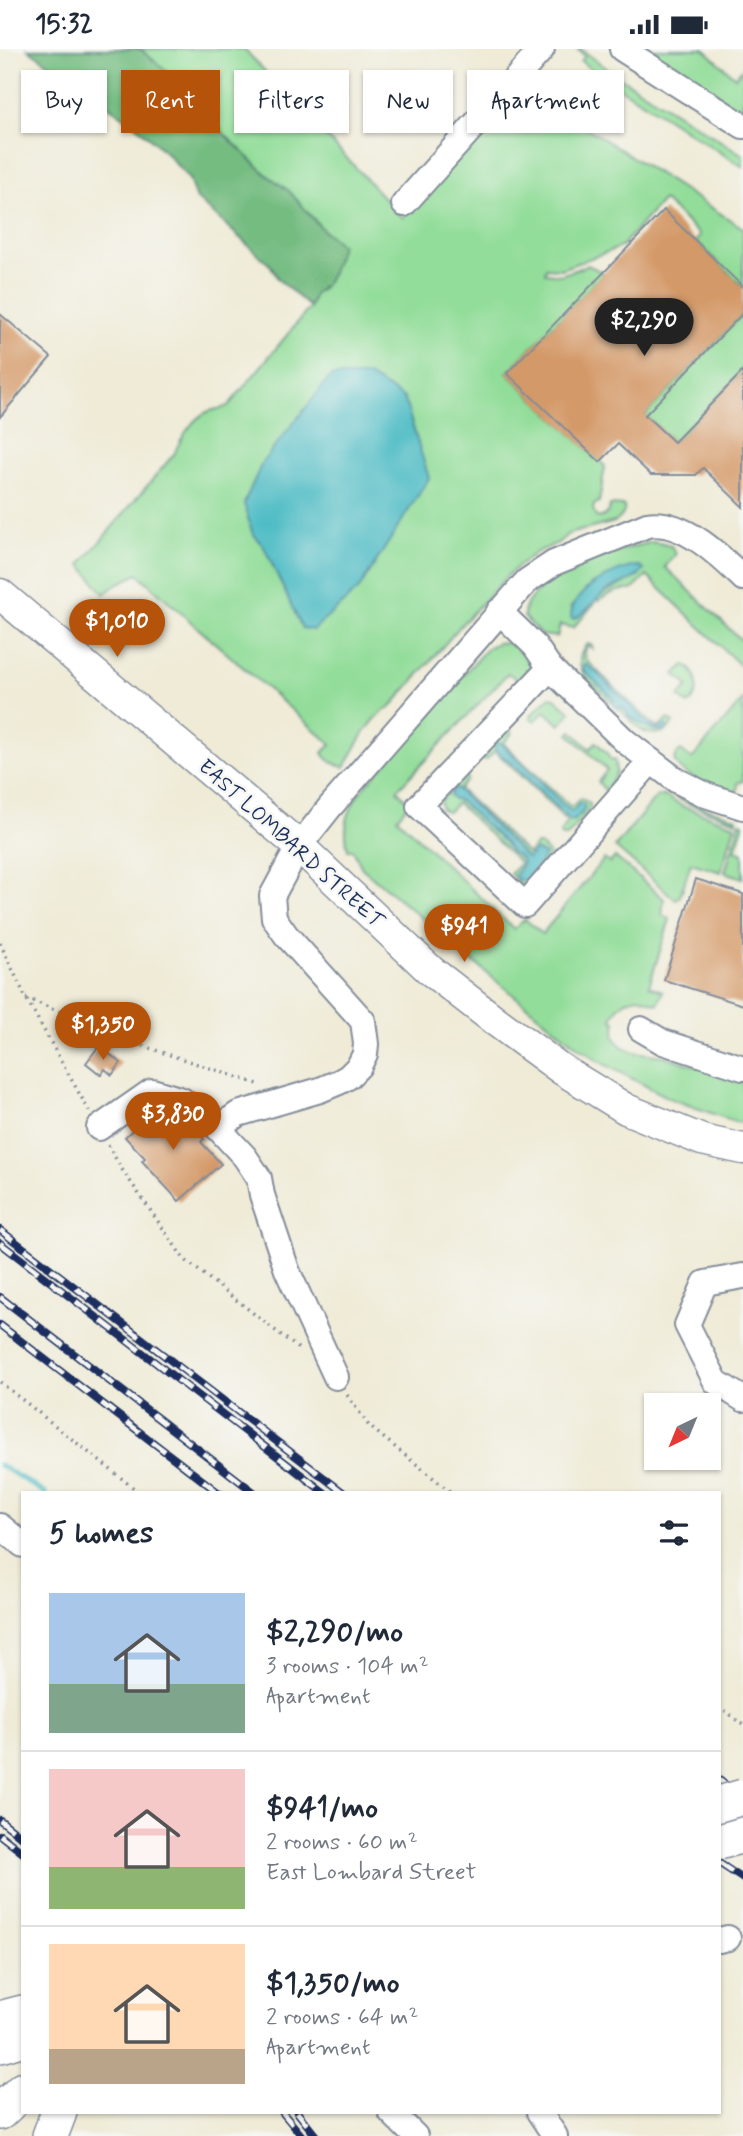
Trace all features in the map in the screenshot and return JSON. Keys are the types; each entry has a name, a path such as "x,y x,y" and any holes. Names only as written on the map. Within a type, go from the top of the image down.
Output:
{"highway":[{"path":"721,1803 743,1797"},
{"path":"721,1841 743,1835"},
{"path":"0,2045 16,2021"},
{"path":"0,2112 21,2091"},
{"path":"50,2136 58,2114"}],"main road":[{"name":"EAST LOMBARD STREET","path":"0,594 299,846 430,970 561,1069 626,1109 702,1140 743,1149"}],"lane":[{"path":"404,204 542,49"},
{"path":"622,49 743,126"},
{"path":"218,1128 238,1114 320,1090 348,1077 359,1066 366,1044 363,1021 286,935 274,918 272,896 299,846 361,769 527,581 544,568 654,524 672,527 690,535 723,559 743,578"},
{"path":"499,611 536,646 550,668 625,741 676,780 743,807"},
{"path":"550,668 419,806 525,905 651,761"},
{"path":"641,1029 663,1042 743,1068"},
{"path":"99,1128 152,1091 182,1100 218,1128 245,1157 259,1178 287,1270 336,1377"},
{"path":"743,1276 705,1283 687,1325 716,1382 743,1399"},
{"path":"0,1526 21,1543"},
{"path":"393,2114 415,2136"},
{"path":"540,2114 555,2136"}],"path":[{"path":"0,943 26,998 121,1168 184,1259 303,1352"},
{"path":"26,998 149,1048 296,1097"},
{"path":"336,1377 369,1426 450,1491"},
{"path":"0,1382 137,1491"},
{"path":"721,1708 743,1725"}],"green space":[{"path":"28,49 140,49 165,70 121,70 121,115 107,105 107,70 58,70"},
{"path":"140,49 244,49 264,70 234,70 234,133 323,133 403,218 478,133 595,133 743,228 743,287 696,241 700,235 663,200 621,247 561,269 546,268 545,273 561,275 588,265 604,273 507,373 605,466 599,502 593,509 596,517 606,515 610,505 624,506 623,513 615,522 568,534 558,543 535,553 509,574 390,708 377,717 345,767 332,762 323,753 331,744 138,574 104,594 81,564 175,453 192,424 207,412 229,405 310,307 315,293 322,289 335,264 324,231 289,191 267,175 220,129 220,70 165,70"},
{"path":"581,49 609,70 592,70 581,61 585,56 578,50"},
{"path":"704,49 735,77 743,68 743,113 647,51"},
{"path":"624,80 743,155 743,167 624,91"},
{"path":"220,129 267,175 289,191 324,231 341,245 332,272 321,289 315,293 310,307 278,279 271,266 195,197 189,179 144,133 220,133"},
{"path":"743,313 743,371 674,442 645,415"},
{"path":"654,542 671,546 676,554 665,567 743,642 743,668 647,576 632,590 615,592 599,601 596,599 644,570 630,567 590,585 571,607 588,606 594,601 595,603 573,628 560,625 557,637 541,635 524,617 527,603 556,578 599,558"},
{"path":"507,642 522,648 532,662 530,671 520,682 508,673 397,790 409,803 397,818 514,929 525,919 542,934 604,859 610,863 615,857 664,899 662,915 670,919 649,986 663,991 658,1004 640,997 627,1001 620,1007 612,1019 616,1021 614,1036 621,1046 634,1052 664,1056 743,1080 743,1121 739,1123 671,1099 579,1048 362,868 353,850 348,850 347,820 359,793 487,648"},
{"path":"587,644 592,645 593,649 586,647 584,658 657,728 669,719 673,723 667,730 650,734 642,731 585,677 580,661 582,652"},
{"path":"685,665 694,673 697,684 695,695 688,705 679,697 688,686 675,674"},
{"path":"550,697 571,712 560,725 545,711 535,721 531,719 531,715"},
{"path":"743,700 743,781 738,783 737,794 693,778 678,767 674,760 681,751 692,759"},
{"path":"508,728 512,733 503,743 571,807 581,798 590,804 590,809 567,837 562,837 560,833 568,822 495,751 486,760 480,757","holes":["502,744 572,812 580,803 583,812 570,820 497,752"]},
{"path":"572,731 590,749 596,742 611,761 615,760 616,773 608,789 605,790 598,782 607,770 569,734"},
{"path":"466,774 467,780 459,789 528,854 536,845 540,845 549,854 549,858 525,886 521,886 510,874 520,863 457,803 448,812 441,809 440,801","holes":["457,789 527,858 536,851 542,860 526,880 515,875 523,862 460,801"]},
{"path":"668,790 687,801 737,818 737,821 691,805 666,792"},
{"path":"663,795 684,807 735,825 721,872 691,863 680,896 676,900 615,847 657,796"},
{"path":"740,822 743,826 735,850 743,853 743,878 725,872"}],"water":[{"path":"331,376 368,376 404,398 429,478 359,589 313,630 302,628 264,547 252,532 244,503 262,463"},
{"path":"639,566 644,570 640,574 609,589 579,616 571,618 573,608 586,590 618,571"},
{"path":"585,664 651,726 658,729 665,725 668,729 665,732 650,729 628,716 620,706 617,708 612,703 614,699 584,671"},
{"path":"493,744 502,744 571,812 580,803 583,803 585,808 573,821 570,820 497,752"},
{"path":"453,788 527,858 536,850 545,855 526,880 518,880 515,875 523,863 520,857 511,852 505,843 460,801 453,799 450,795"}],"building":[{"path":"664,210 743,287 743,313 645,415 674,442 743,371 743,507 703,468 696,475 651,475 618,444 600,462 507,373"},
{"path":"0,314 51,357 0,417"},
{"path":"696,879 743,894 743,1005 664,980"},
{"path":"99,1046 121,1063 112,1075 105,1069 101,1075 86,1063"},
{"path":"156,1108 174,1113 183,1123 185,1121 196,1130 204,1139 201,1142 221,1164 179,1201 142,1161 145,1158 125,1137"}],"waterway":[{"path":"0,1465 42,1491"}],"railway":[{"path":"0,1230 341,1491"},
{"path":"0,1243 322,1491"},
{"path":"0,1297 252,1491"},
{"path":"0,1325 216,1491"},
{"path":"721,1782 743,1798"},
{"path":"721,1796 743,1812"},
{"path":"0,1820 21,1836"},
{"path":"721,1833 743,1847"},
{"path":"0,1835 21,1851"},
{"path":"721,1864 743,1879"},
{"path":"284,2114 302,2136"},
{"path":"299,2114 316,2136"}]}
